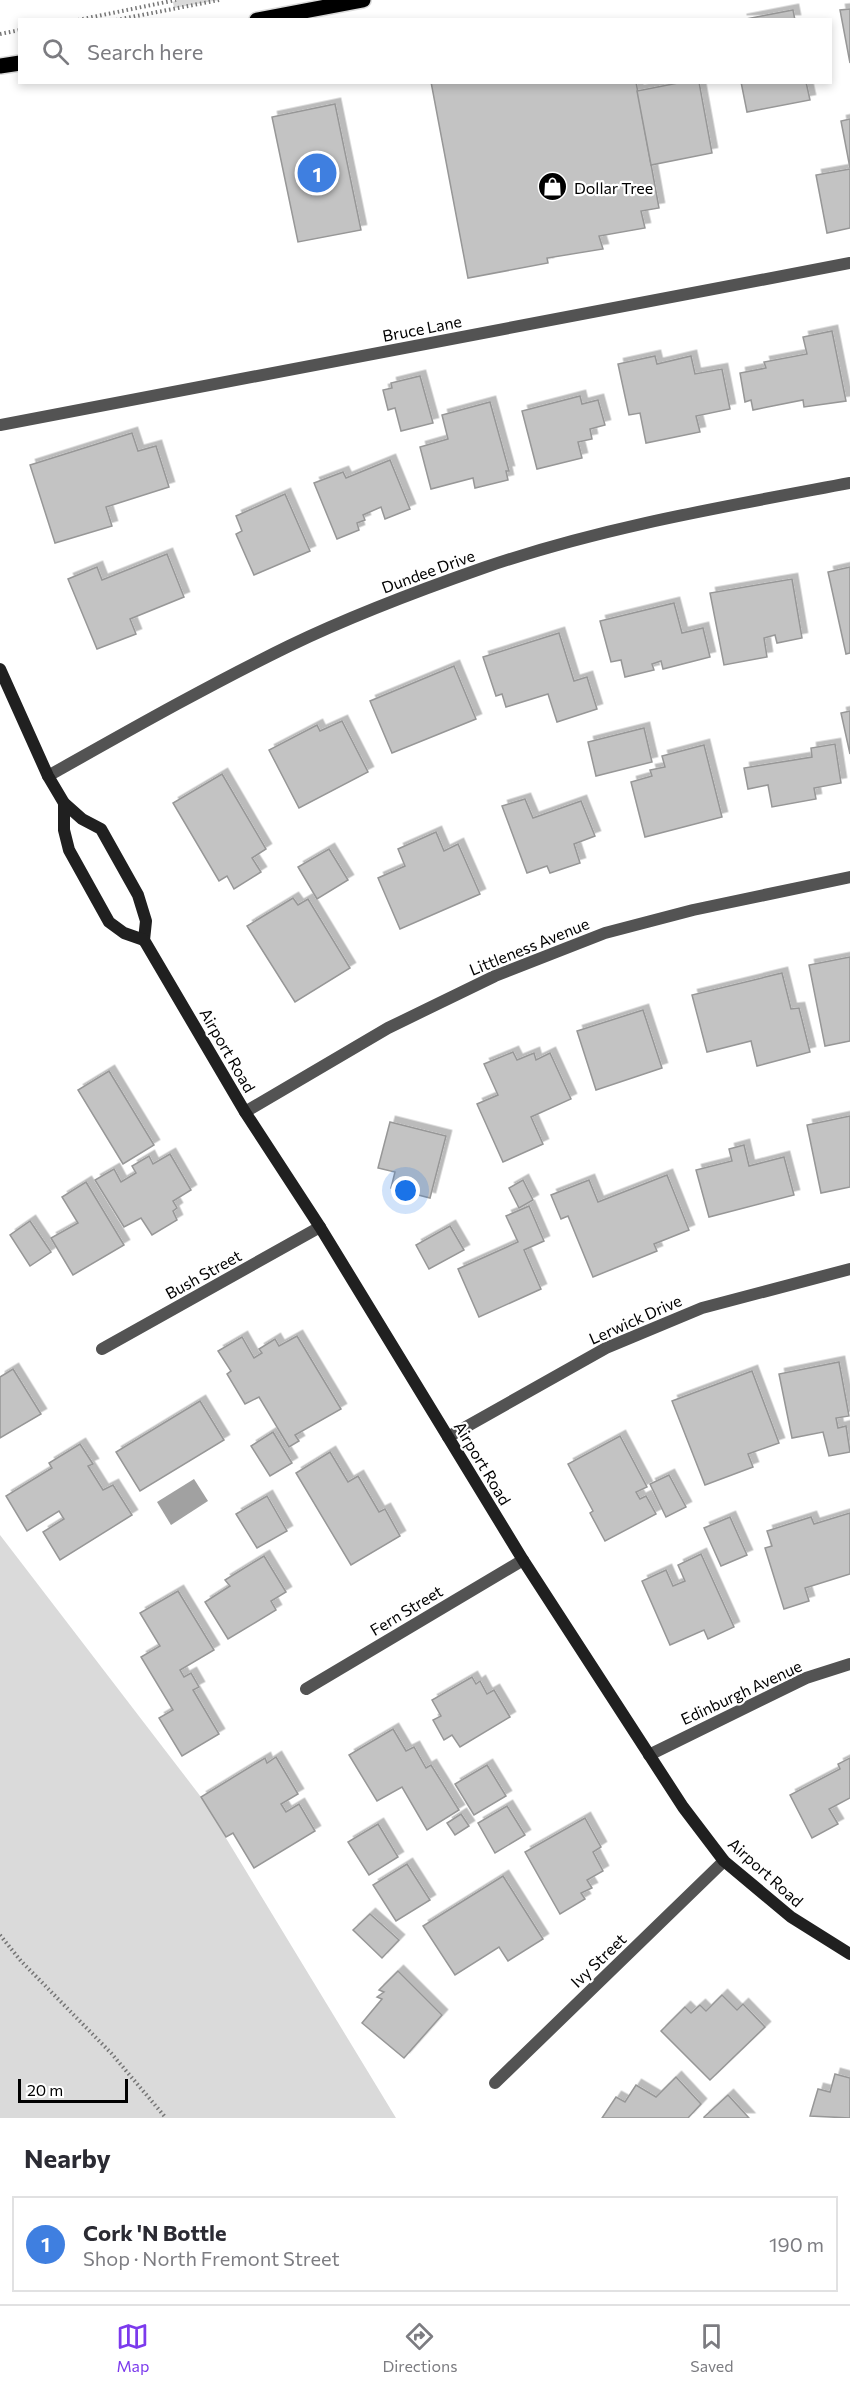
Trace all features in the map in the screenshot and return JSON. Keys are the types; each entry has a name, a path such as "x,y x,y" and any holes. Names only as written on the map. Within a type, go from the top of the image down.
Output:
{"main road":[{"path":"268,18 363,0"},
{"path":"0,66 18,63"}],"street":[{"name":"Bruce Lane","path":"0,425 850,263"},
{"name":"Dundee Drive","path":"48,776 190,696 290,646 390,602 484,568 582,539 685,514 850,483"},
{"name":"Airport Road","path":"0,669 48,776 63,803 82,819 101,829 138,895 146,921 144,940 245,1112 320,1227 523,1560 683,1807 724,1861 791,1917 850,1954"},
{"name":"Airport Road","path":"63,803 64,830 69,850 109,922 124,933 144,940"},
{"name":"Littleness Avenue","path":"245,1112 388,1028 517,967 616,930 693,910 850,877"},
{"name":"Bush Street","path":"102,1350 320,1227"},
{"name":"Lerwick Drive","path":"448,1437 616,1344 702,1308 850,1269"},
{"name":"Fern Street","path":"306,1689 523,1560"},
{"name":"Edinburgh Avenue","path":"649,1755 806,1678 850,1664"},
{"name":"Ivy Street","path":"495,2083 724,1861"}],"path":[{"path":"88,18 176,0"},
{"path":"126,18 219,0"},
{"path":"0,34 18,30"},
{"path":"0,1935 21,1961 111,2053 166,2118"}],"shaded area":[{"path":"176,0 219,0 174,8 173,2"},
{"path":"194,1479 208,1501 171,1525 157,1502"},
{"path":"0,1535 201,1797 396,2118 0,2118"}],"building":[{"path":"850,9 850,63 840,10"},
{"path":"793,10 795,18 751,18"},
{"name":"Dollar Tree","path":"431,84 636,84 659,208 641,211 645,228 599,236 603,249 547,258 548,263 468,278"},
{"path":"673,84 699,84 712,153 651,165 637,91"},
{"path":"741,84 806,84 810,100 747,112"},
{"path":"335,104 361,230 298,242 272,117"},
{"path":"850,119 850,168 841,121"},
{"path":"850,169 850,228 827,233 816,175"},
{"path":"832,331 846,401 804,407 803,400 753,410 751,400 745,402 740,373 766,368 764,362 807,354 803,337"},
{"path":"655,356 657,364 691,356 695,374 722,369 730,409 696,416 700,432 646,443 640,413 629,415 618,364"},
{"path":"420,376 433,423 401,431 395,408 388,410 383,390 392,388 391,383"},
{"path":"580,396 582,404 598,400 605,425 590,429 592,439 578,442 582,458 537,469 522,411"},
{"path":"490,402 509,471 506,471 508,480 475,488 473,478 431,489 420,447 448,439 442,415"},
{"path":"132,433 138,451 156,446 169,487 106,507 112,526 55,543 30,465"},
{"path":"390,460 410,509 385,519 381,507 363,515 365,520 357,523 359,530 337,539 314,483 343,472 346,478"},
{"path":"285,494 310,551 254,575 236,534 242,531 236,516"},
{"path":"167,554 184,597 130,619 136,634 97,649 68,579 97,567 102,580"},
{"path":"850,567 850,653 846,654 828,572"},
{"path":"792,579 802,638 777,643 775,635 764,638 767,657 724,665 710,593"},
{"path":"674,603 682,633 703,628 710,657 663,669 661,661 652,664 654,670 625,677 621,660 611,662 600,621"},
{"path":"559,633 574,681 587,677 597,709 557,722 548,694 506,707 502,694 496,696 483,657"},
{"path":"454,666 476,719 392,753 370,701"},
{"path":"850,711 850,754 841,713"},
{"path":"342,721 368,772 299,808 269,750 317,725 320,731"},
{"path":"644,728 652,762 596,776 588,742"},
{"path":"835,744 841,783 814,788 816,799 772,807 768,785 748,789 744,768 812,757 811,748"},
{"path":"704,745 722,817 645,837 631,782 652,776 650,770 665,767 662,756"},
{"path":"222,774 266,849 252,858 261,872 234,889 227,876 219,881 173,803"},
{"path":"525,799 533,818 581,801 595,836 574,844 580,863 550,873 547,866 527,873 502,806"},
{"path":"436,832 444,851 458,844 480,894 400,929 378,878 405,866 398,849"},
{"path":"329,849 348,880 317,899 298,867"},
{"path":"293,898 298,905 308,899 350,968 295,1002 247,926"},
{"path":"850,957 850,1041 825,1046 809,965"},
{"path":"782,973 791,1009 799,1008 810,1052 757,1066 751,1041 707,1052 692,995"},
{"path":"643,1010 662,1068 596,1090 577,1031"},
{"path":"513,1052 517,1060 534,1053 536,1060 550,1053 571,1099 531,1117 543,1144 503,1162 477,1104 498,1095 484,1064"},
{"path":"109,1071 154,1145 123,1164 78,1090"},
{"path":"850,1116 850,1187 821,1193 807,1125"},
{"path":"390,1122 446,1136 430,1198 391,1188 395,1172 378,1168"},
{"path":"744,1145 749,1166 784,1157 794,1195 709,1217 696,1170 732,1161 729,1149"},
{"path":"170,1154 191,1190 173,1201 177,1208 173,1211 177,1220 152,1235 141,1218 124,1227 95,1180 114,1169 121,1182 136,1173 132,1166 149,1156 153,1164"},
{"path":"667,1175 689,1230 654,1244 657,1251 593,1277 568,1216 561,1219 551,1195 589,1180 598,1202"},
{"path":"523,1180 533,1200 519,1208 509,1188"},
{"path":"86,1182 124,1245 73,1275 51,1238 78,1223 62,1197"},
{"path":"529,1206 544,1241 524,1250 541,1289 479,1317 458,1269 518,1242 506,1216"},
{"path":"30,1221 51,1252 30,1266 10,1235"},
{"path":"450,1226 464,1250 429,1269 416,1245"},
{"path":"297,1336 341,1409 295,1435 299,1441 289,1447 259,1397 245,1404 227,1374 231,1371 218,1351 242,1337 254,1358 262,1353 259,1349 275,1339 279,1346"},
{"path":"839,1362 849,1416 836,1418 838,1428 846,1426 850,1452 829,1456 823,1432 792,1438 779,1374"},
{"path":"13,1369 41,1414 0,1438 0,1377"},
{"path":"752,1371 779,1443 748,1454 753,1467 705,1485 672,1401"},
{"path":"200,1401 224,1440 140,1491 116,1452"},
{"path":"273,1432 292,1463 270,1476 251,1446"},
{"path":"620,1436 647,1487 636,1492 640,1499 646,1496 656,1514 605,1541 590,1513 593,1511 568,1464"},
{"path":"80,1444 93,1464 88,1466 103,1490 113,1485 132,1515 60,1560 43,1532 64,1519 59,1511 27,1531 6,1496 52,1468 49,1463"},
{"path":"330,1452 348,1482 358,1476 379,1512 385,1509 400,1536 351,1565 296,1473"},
{"path":"669,1475 686,1507 666,1517 650,1484"},
{"path":"267,1496 287,1531 257,1548 236,1514"},
{"path":"850,1513 850,1574 805,1588 809,1601 784,1609 765,1548 772,1546 767,1531 811,1517 814,1524"},
{"path":"730,1517 747,1555 721,1566 704,1528"},
{"path":"701,1554 734,1627 708,1639 704,1630 670,1645 642,1581 666,1570 673,1586 685,1581 678,1565"},
{"path":"264,1556 286,1592 271,1601 276,1610 228,1639 205,1602 230,1586 225,1580"},
{"path":"178,1591 214,1650 180,1670 184,1677 191,1673 199,1687 193,1690 219,1734 182,1756 159,1718 173,1710 141,1657 160,1646 140,1613"},
{"path":"472,1677 476,1684 480,1681 487,1694 494,1690 510,1717 460,1747 452,1735 444,1740 433,1720 441,1716 432,1700"},
{"path":"393,1729 406,1751 414,1747 426,1768 431,1765 459,1810 427,1830 402,1787 377,1801 349,1755"},
{"path":"276,1757 298,1794 281,1804 286,1812 299,1804 315,1831 254,1868 233,1833 226,1837 201,1797 265,1758 267,1763"},
{"path":"850,1758 850,1798 829,1809 838,1824 812,1838 790,1795 840,1769 838,1764"},
{"path":"487,1765 506,1796 474,1815 455,1784"},
{"path":"507,1806 525,1835 495,1853 478,1823"},
{"path":"461,1814 469,1826 455,1835 447,1823"},
{"path":"585,1818 601,1847 593,1852 603,1871 587,1880 592,1888 581,1893 585,1899 560,1914 525,1852"},
{"path":"378,1824 398,1857 369,1875 348,1842"},
{"path":"407,1864 430,1900 396,1921 373,1885"},
{"path":"503,1876 543,1939 508,1961 499,1947 455,1975 423,1926"},
{"path":"370,1914 399,1940 382,1958 353,1930"},
{"path":"398,1971 442,2015 404,2058 362,2023 382,1999 377,1997 384,1992 379,1990"},
{"path":"722,1995 737,2010 743,2004 765,2027 710,2080 661,2031 685,2007 691,2013 700,2005 706,2011"},
{"path":"835,2074 850,2078 850,2118 810,2116 818,2089 830,2092"},
{"path":"676,2077 701,2104 688,2118 602,2118 616,2097 625,2102 636,2085 656,2097"},
{"path":"728,2095 749,2118 704,2118 704,2117"}],"place":[{"name":"Cork 'N Bottle","path":"317,173"},
{"name":"Dollar Tree","path":"553,187"}]}
